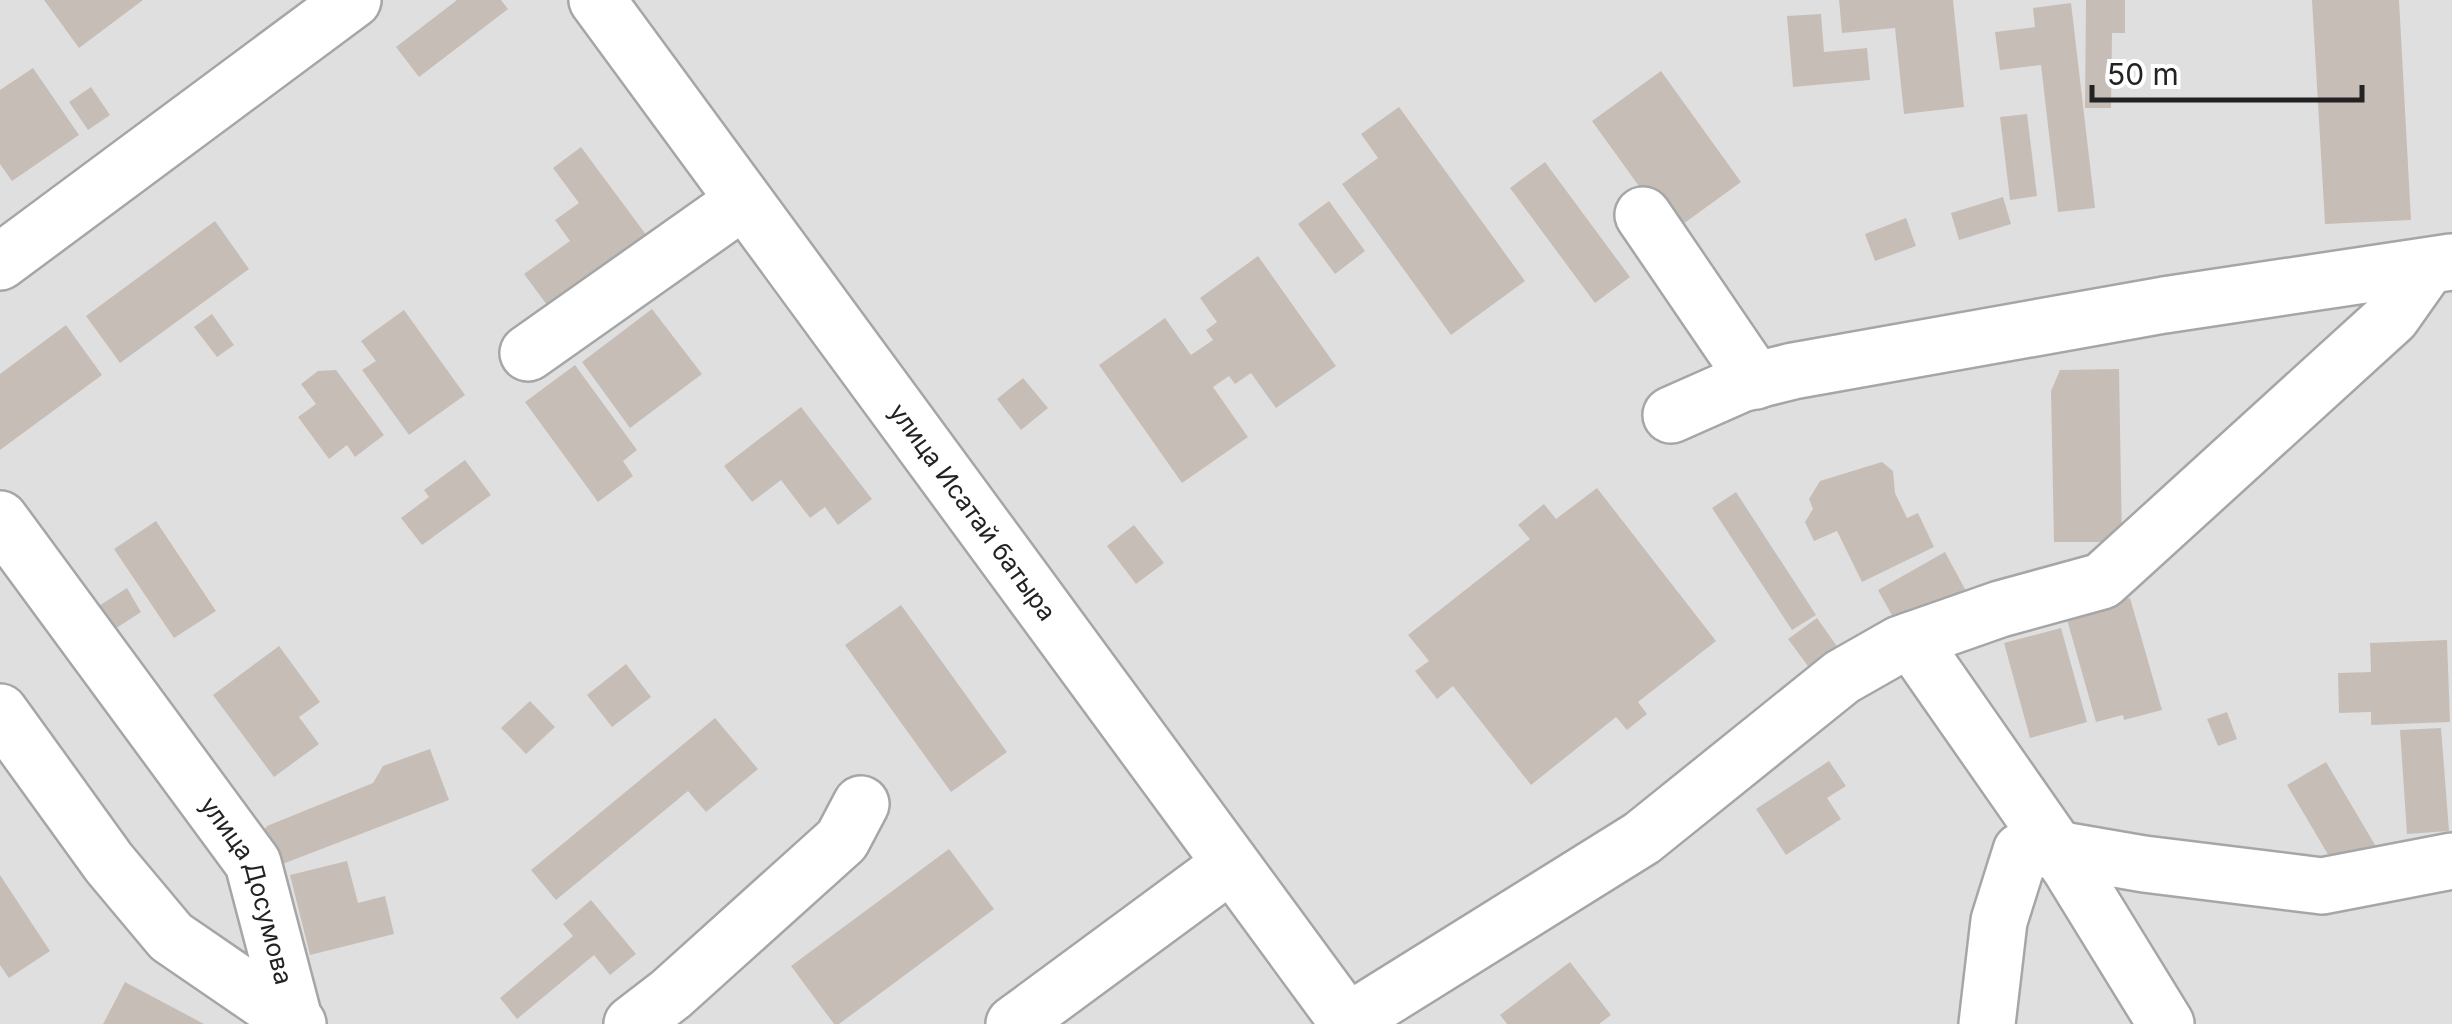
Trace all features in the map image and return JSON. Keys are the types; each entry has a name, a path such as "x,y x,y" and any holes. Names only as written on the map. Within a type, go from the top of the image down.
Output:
{"street":[{"path":"0,262 352,0"},
{"name":"улица Исатай батыра","path":"597,0 1348,1023"},
{"path":"528,354 742,202"},
{"path":"1643,215 1756,380"},
{"path":"1672,415 1756,380 1838,362 2126,312 2440,264"},
{"path":"1348,1023 1642,838 1842,677 1911,640 2102,580 2392,316 2440,264"},
{"name":"улица Досумова","path":"0,519 253,863 296,1021"},
{"path":"1911,640 2057,849 2166,1024"},
{"name":"улица Досумова","path":"0,712 109,863 172,937 296,1021"},
{"path":"632,1024 671,994 842,840 861,804"},
{"path":"1986,1024 1999,921 2021,851 2057,849 2322,886 2452,861"},
{"path":"1014,1024 1231,864"}],"shaded area":[{"path":"0,0 2452,0 2452,1024 0,1024"}],"building":[{"path":"44,0 143,0 79,48"},
{"path":"457,0 501,0 508,9 419,77 396,47"},
{"path":"1839,0 1953,0 1964,107 1904,114 1895,28 1842,33"},
{"path":"2086,0 2125,0 2125,33 2112,33 2111,108 2085,108"},
{"path":"2312,0 2399,0 2411,220 2325,224"},
{"path":"2071,3 2095,208 2058,212 2041,65 2000,70 1995,32 2035,27 2033,8"},
{"path":"1821,14 1824,52 1867,48 1870,80 1793,87 1787,16"},
{"path":"33,68 79,135 12,181 0,164 0,90"},
{"path":"1661,71 1741,182 1672,232 1592,121"},
{"path":"91,87 110,115 88,130 69,102"},
{"path":"1399,107 1525,281 1451,335 1342,184 1378,158 1361,134"},
{"path":"2027,114 2037,196 2010,200 2000,117"},
{"path":"581,147 650,240 553,313 524,274 570,241 555,220 579,203 553,168"},
{"path":"1545,162 1630,277 1595,303 1510,188"},
{"path":"2003,197 2011,224 1959,240 1951,213"},
{"path":"1329,201 1365,251 1335,274 1298,224"},
{"path":"1906,218 1916,246 1875,261 1865,234"},
{"path":"215,221 249,269 120,363 86,316"},
{"path":"1258,256 1336,366 1276,408 1251,373 1235,384 1229,376 1213,387 1248,437 1182,483 1099,365 1165,318 1191,355 1213,340 1206,330 1217,322 1200,298"},
{"path":"652,309 702,374 630,428 582,362"},
{"path":"404,310 465,395 409,435 362,370 376,361 361,341"},
{"path":"212,314 234,345 217,357 194,327"},
{"path":"66,325 102,375 0,450 0,374"},
{"path":"575,365 637,450 623,461 633,476 598,502 525,402"},
{"path":"2119,369 2122,542 2054,542 2051,391 2060,370"},
{"path":"336,370 384,435 355,457 347,445 329,459 298,417 316,404 301,384 318,371"},
{"path":"1023,378 1048,408 1021,430 997,399"},
{"path":"801,407 872,499 838,525 825,507 810,518 781,480 752,502 724,466"},
{"path":"465,460 491,495 422,545 401,518 429,497 424,490"},
{"path":"1882,462 1893,471 1895,493 1907,518 1918,513 1934,547 1862,582 1837,531 1814,541 1805,522 1813,509 1809,499 1820,481"},
{"path":"1597,488 1716,641 1638,702 1647,714 1627,730 1616,717 1531,785 1453,686 1437,699 1415,671 1429,661 1408,635 1530,539 1518,525 1544,504 1556,519"},
{"path":"1736,492 1816,615 1792,630 1712,508"},
{"path":"156,521 216,611 174,638 114,549"},
{"path":"1134,525 1164,563 1136,584 1107,546"},
{"path":"1945,552 1966,591 1899,628 1878,590"},
{"path":"127,588 141,612 98,640 83,616"},
{"path":"2130,598 2162,710 2124,720 2123,715 2096,722 2066,616"},
{"path":"901,605 1007,752 951,792 845,645"},
{"path":"1817,618 1841,652 1813,673 1788,639"},
{"path":"2061,628 2087,722 2030,738 2004,643"},
{"path":"2447,640 2450,722 2371,725 2371,712 2339,713 2338,673 2371,672 2370,643"},
{"path":"279,646 320,702 299,717 319,744 274,777 213,695"},
{"path":"626,664 651,697 612,727 587,695"},
{"path":"530,701 555,727 526,754 501,728"},
{"path":"2227,712 2237,739 2218,746 2207,719"},
{"path":"715,718 758,769 706,812 688,791 556,900 531,870"},
{"path":"2441,728 2449,831 2407,834 2400,730"},
{"path":"430,749 449,800 280,865 258,839 267,826 373,783 383,766"},
{"path":"1829,761 1846,786 1827,798 1841,819 1786,855 1756,809"},
{"path":"2326,762 2375,845 2336,868 2287,785"},
{"path":"949,849 994,909 834,1024 791,966"},
{"path":"347,861 358,903 385,896 394,934 310,955 290,875"},
{"path":"0,875 50,951 9,978 0,965"},
{"path":"591,900 636,954 610,975 594,955 517,1019 500,998 573,936 563,924"},
{"path":"1570,962 1611,1015 1599,1024 1507,1024 1500,1015"},
{"path":"125,982 204,1024 103,1024"}]}
